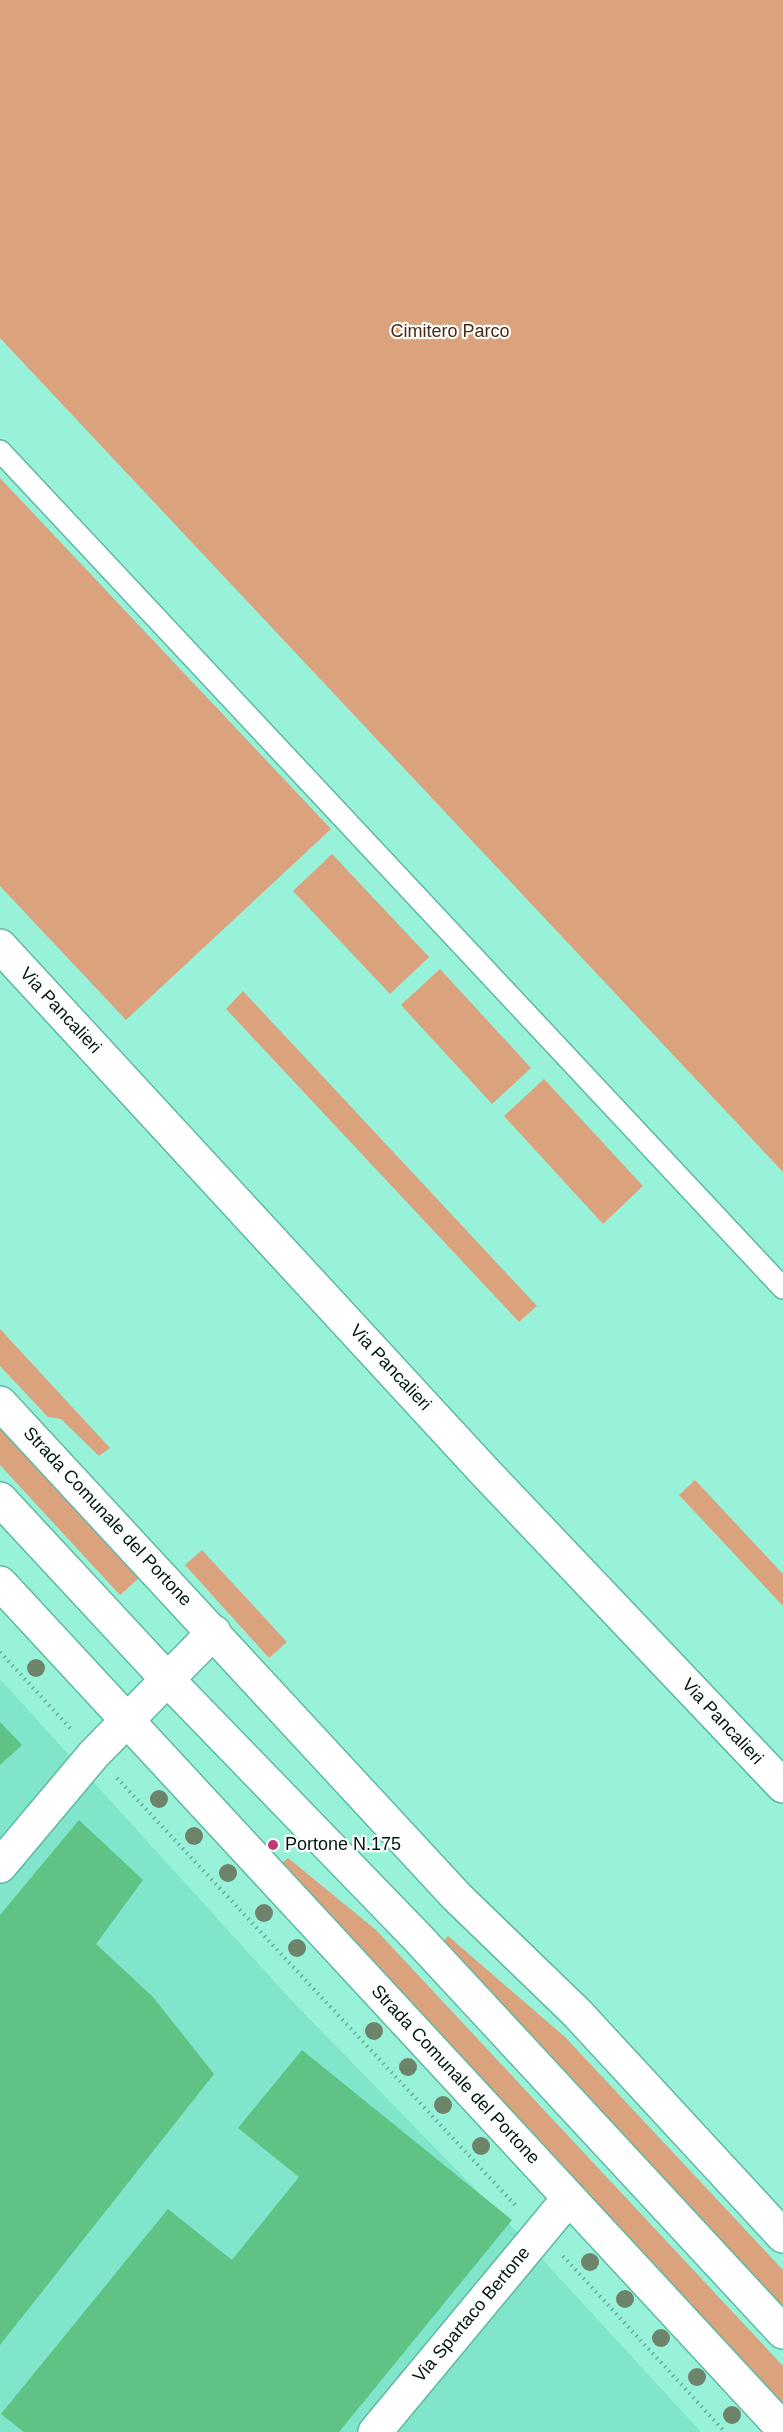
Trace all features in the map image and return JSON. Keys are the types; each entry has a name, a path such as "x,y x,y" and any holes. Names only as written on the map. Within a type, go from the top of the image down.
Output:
{"street":[{"name":"Via Pancalieri","path":"0,946 484,1471 783,1786"},
{"name":"Strada Comunale del Portone","path":"0,1402 457,1897 577,2013 783,2236"},
{"path":"0,1499 167,1679 416,1936 783,2332"},
{"name":"Strada Comunale del Portone","path":"0,1583 783,2428"},
{"path":"0,1866 94,1754 213,1632"},
{"name":"Via Spartaco Bertone","path":"375,2432 569,2198"}],"lane":[{"path":"0,451 783,1288"}],"path":[{"path":"0,1652 725,2432"}],"shaded area":[{"path":"0,1679 293,2002 519,2234 701,2432 0,2432"}],"green space":[{"name":"Cimitero Parco","path":"0,0 783,0 783,1172 0,338"},
{"path":"0,478 331,829 126,1020 0,886"},
{"path":"332,854 429,957 390,994 293,891"},
{"path":"440,969 531,1068 492,1104 401,1005"},
{"path":"243,991 537,1306 519,1322 226,1009"},
{"path":"544,1079 643,1186 603,1224 504,1116"},
{"path":"0,1329 110,1448 99,1456 61,1419 48,1417 0,1366"},
{"path":"0,1426 139,1578 120,1595 0,1465"},
{"path":"695,1480 783,1574 783,1606 679,1495"},
{"path":"202,1550 287,1642 269,1658 185,1565"},
{"path":"288,1858 376,1930 783,2366 783,2408 278,1866"},
{"path":"448,1936 565,2037 783,2270 783,2309 442,1942"}],"building":[{"path":"0,1722 22,1745 0,1765"},
{"path":"79,1820 143,1880 96,1944 153,1997 214,2074 0,2345 0,1915"},
{"path":"302,2050 512,2220 339,2432 24,2432 1,2414 168,2209 232,2260 299,2177 238,2128"}],"place":[{"name":"Portone N.175","path":"273,1845"}]}
